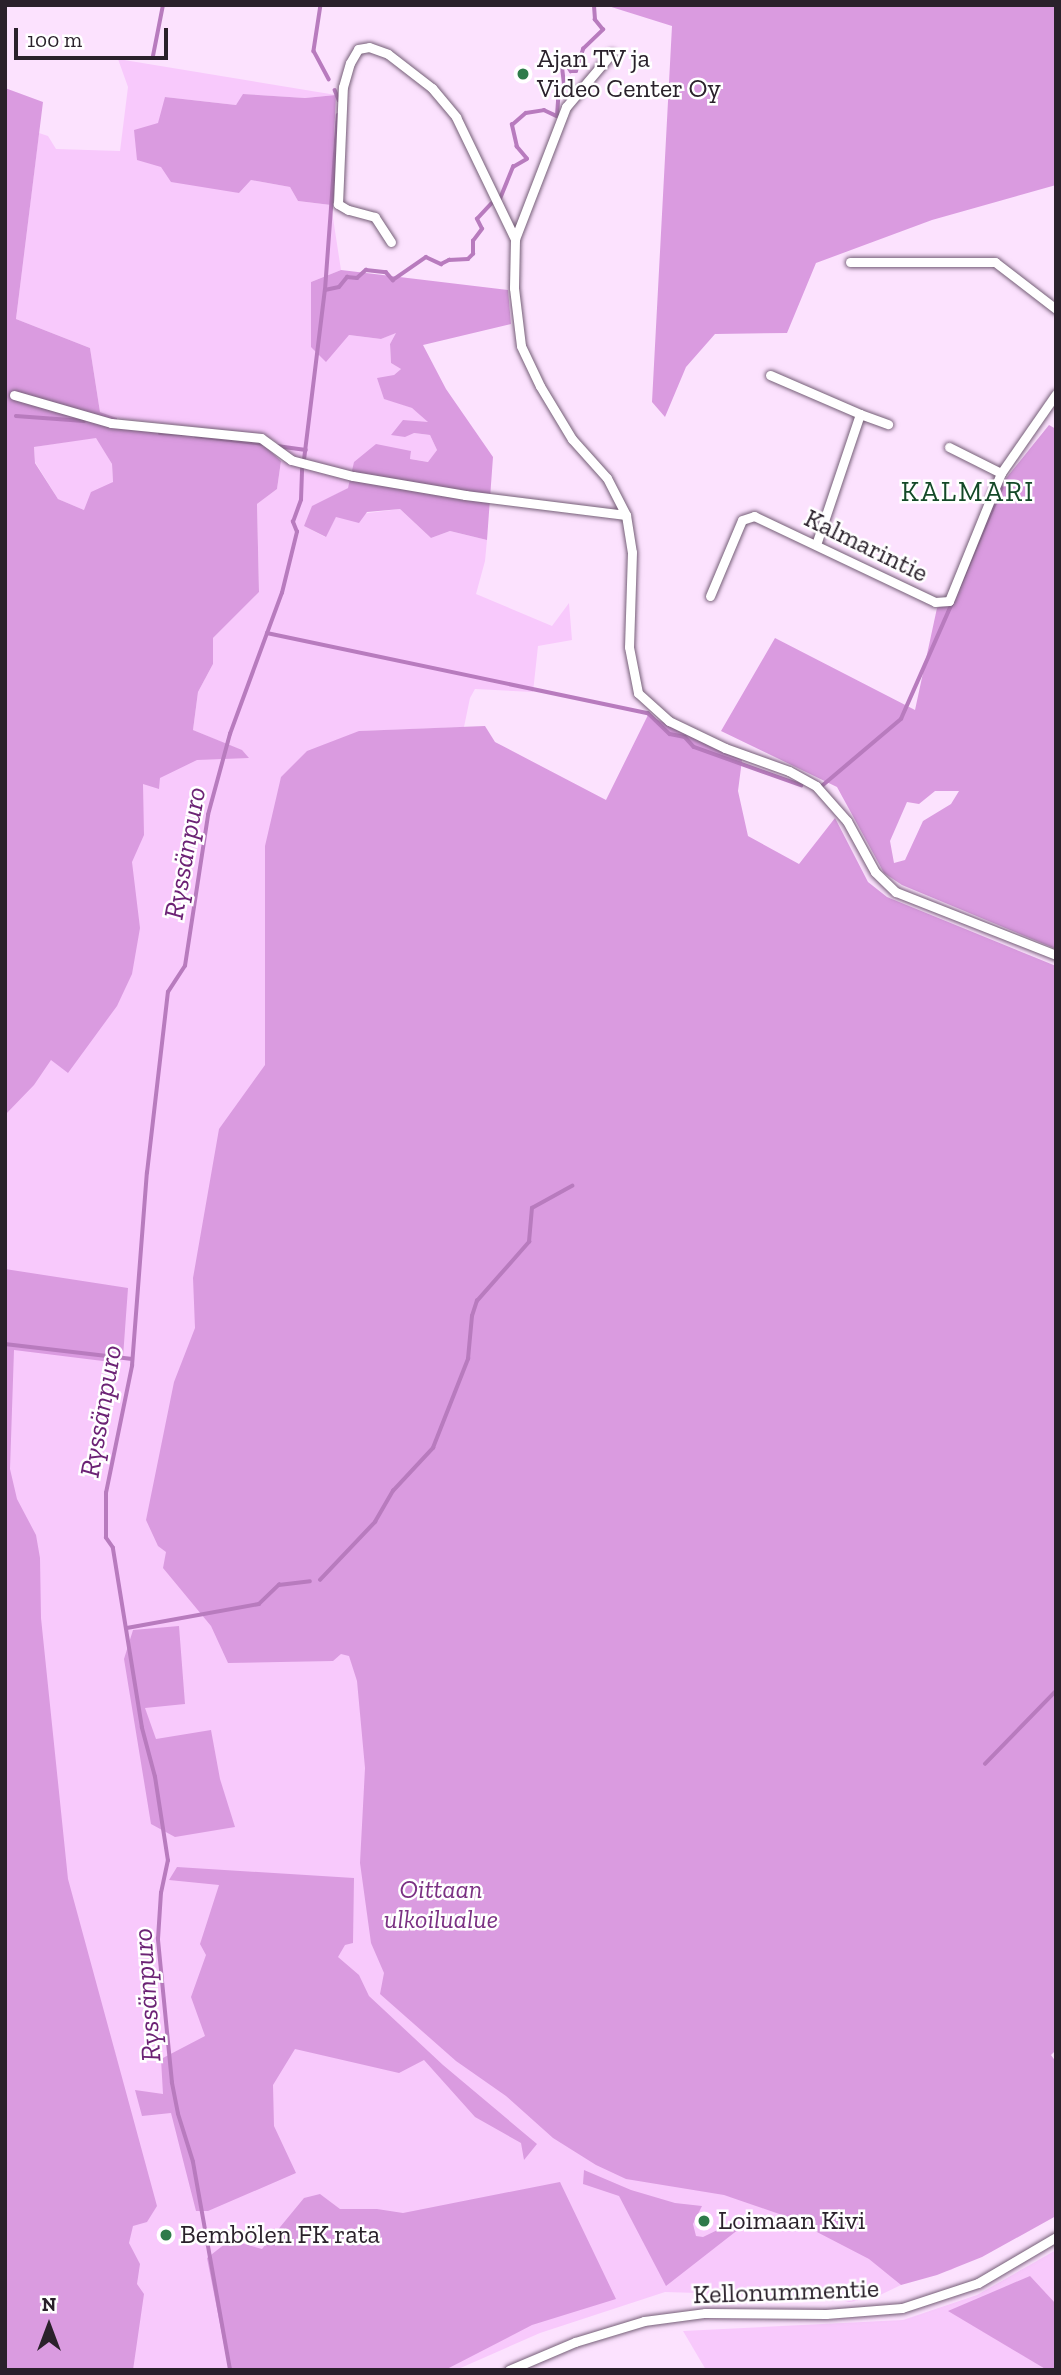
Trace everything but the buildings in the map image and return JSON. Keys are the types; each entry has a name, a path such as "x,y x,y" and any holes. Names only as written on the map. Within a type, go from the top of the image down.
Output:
{"street":[{"path":"391,242 375,217 348,210 338,204 343,87 358,49 369,47 388,54 432,88 456,117 515,239"},
{"path":"611,54 566,107 515,239 514,288 521,346 540,386 572,439 607,478 626,515 632,552 629,647 638,693 669,721 725,748 779,767 816,786 847,821 875,872 896,892 912,901 975,921 1056,955"},
{"path":"850,262 995,262 1056,309"},
{"path":"770,375 888,424"},
{"path":"14,394 111,423 261,438 291,460 353,476 465,495 626,515"},
{"name":"Kalmarintie","path":"710,596 742,520 754,516 935,602 949,601 1001,473 1056,394"},
{"path":"816,545 860,414"},
{"path":"949,447 1001,473"},
{"name":"Kellonummentie","path":"509,2370 618,2327 674,2316 836,2314 902,2308 978,2283 1056,2237"}],"green space":[{"path":"605,5 1056,5 1056,185 932,220 816,263 787,333 715,334 686,367 665,417 652,402 672,26"},
{"path":"118,59 336,95 305,98 244,94 236,105 165,97 161,167 239,193 251,180 290,187 298,201 331,205 341,270 311,282 349,335 381,339 397,332 390,344 391,363 401,369 394,375 384,398 412,408 430,422 414,433 430,435 437,450 429,462 410,459 411,451 352,472 293,459 274,440 261,434 117,418 100,412 90,348 16,319 39,133 48,136 56,149 120,151 128,87"},
{"path":"5,88 43,102 16,319 90,348 100,412 117,418 117,426 258,440 281,461 277,489 257,504 259,592 213,638 213,664 198,692 193,730 242,750 249,758 197,760 160,778 159,789 143,784 144,835 132,862 140,928 132,974 117,1006 68,1073 51,1060 34,1085 5,1115","holes":["96,438 112,464 113,482 91,492 84,510 58,499 35,463 34,447"]},
{"path":"243,94 305,98 336,95 331,205 298,201 290,187 251,180 239,193 171,182 161,167 137,160 134,130 158,123 165,97 236,105"},
{"path":"341,270 508,290 511,324 423,345 446,389 493,457 487,540 450,531 431,538 400,509 367,512 359,523 336,517 326,537 304,526 312,506 348,488 354,462 376,444 411,451 410,459 428,462 437,450 430,435 391,435 403,420 428,422 412,408 384,399 377,378 394,375 401,369 391,363 390,344 396,333 381,339 349,335 326,362 311,347 311,282"},
{"path":"1049,425 1056,429 1056,949 902,885 884,873 837,787 721,731 775,638 915,710 937,608 955,600 999,487","holes":["935,791 959,791 951,804 923,821 905,860 894,863 890,841 907,802 919,804"]},
{"path":"96,437 112,464 113,482 84,510 58,499 35,462 34,447"},
{"name":"Oittaan ulkoilualue","path":"281,461 352,479 348,488 333,496 304,526 325,537 336,517 400,509 431,538 450,531 487,540 485,561 476,594 552,626 569,603 572,640 538,646 533,692 475,689 470,698 464,727 359,731 1056,2048 1048,2056 1056,2206 951,2270 895,2280 901,2285 878,2296 872,2292 864,2292 859,2296 862,2300 849,2302 829,2297 665,2292 540,2333 456,2370 5,2370 5,485 102,746 238,749 193,730 198,692 213,664 213,638 259,592 257,504 277,489"},
{"path":"648,715 742,760 738,791 748,836 799,864 835,818 868,882 887,897 1056,966 1056,2050 1051,2055 1056,2062 1056,2216 982,2257 937,2275 901,2285 869,2259 788,2217 724,2195 626,2179 596,2165 553,2138 506,2096 456,2061 380,1994 384,1973 371,1943 360,1863 365,1768 357,1681 349,1656 341,1654 333,1661 228,1663 211,1626 163,1568 166,1552 158,1546 146,1520 174,1382 195,1328 193,1278 219,1129 265,1065 265,846 281,777 307,751 359,731 485,726 495,742 606,800"},
{"path":"5,1269 128,1288 123,1357 103,1361 14,1350 10,1469 17,1499 36,1535 40,1558 41,1618 68,1879 157,2206 147,2222 133,2226 129,2243 140,2264 137,2284 144,2294 133,2370 5,2370"},
{"path":"179,1626 185,1704 145,1708 156,1739 211,1730 220,1779 235,1827 175,1837 151,1824 124,1659 133,1630"},
{"path":"177,1867 354,1878 353,1943 345,1945 338,1957 359,1975 369,1996 443,2065 537,2144 524,2160 521,2143 475,2117 424,2060 399,2073 295,2049 273,2085 274,2126 296,2173 208,2211 196,2211 171,2113 142,2116 135,2090 163,2094 161,2059 205,2036 191,1997 206,1955 200,1944 219,1885 169,1880"},
{"path":"584,2170 631,2190 675,2203 702,2206 693,2224 696,2236 703,2237 732,2223 739,2229 666,2286 619,2196 583,2184"},
{"path":"560,2182 616,2299 532,2325 445,2370 229,2370 207,2258 230,2240 262,2249 304,2198 320,2194 340,2209 377,2209 403,2213"},
{"path":"1056,2250 1056,2370 706,2370 683,2331 903,2320 977,2295"},
{"path":"1030,2276 1056,2304 1056,2370 1047,2370 948,2311"}],"waterway":[{"path":"153,56 163,5"},
{"path":"321,5 314,51 329,79"},
{"name":"Ryssänpuro","path":"500,199 513,167 527,159 517,147 512,125 526,113 544,110 557,116 558,100 564,84 562,68 568,66 571,71 576,71 583,49 603,30 595,20 594,5"},
{"path":"335,90 339,100"},
{"path":"325,290 338,115"},
{"name":"Ryssänpuro","path":"304,460 325,290 339,287 347,277 357,278 366,270 386,272 393,280 426,257 441,264 449,260 468,259 473,254 473,241 482,229 477,219 491,204"},
{"path":"16,416 84,421"},
{"path":"160,433 185,434"},
{"path":"196,436 265,444"},
{"path":"277,446 306,450"},
{"name":"Ryssänpuro","path":"230,2370 193,2162 178,2114 172,2083 158,1939 161,1893 168,1861 155,1777 142,1728 113,1548 106,1538 106,1493 132,1366 147,1173 168,992 185,966 208,815 230,734 282,593 297,532 293,522 301,500 302,469"},
{"path":"959,587 1001,489"},
{"path":"823,785 901,719 953,601"},
{"path":"267,633 648,713 670,734 685,737 694,747 801,785"},
{"path":"320,1580 375,1522 393,1491 433,1448 468,1359 472,1316 477,1301 529,1242 532,1208 572,1186"},
{"path":"5,1344 132,1359"},
{"path":"127,1628 259,1604 279,1585 310,1581"},
{"path":"985,1764 1056,1691"}],"place":[{"name":"Ajan TV ja Video Center Oy","path":"523,74"},
{"name":"Loimaan Kivi","path":"704,2221"},
{"name":"Bembölen FK rata","path":"166,2235"}],"district":[{"name":"KALMARI","path":"968,492"}]}
